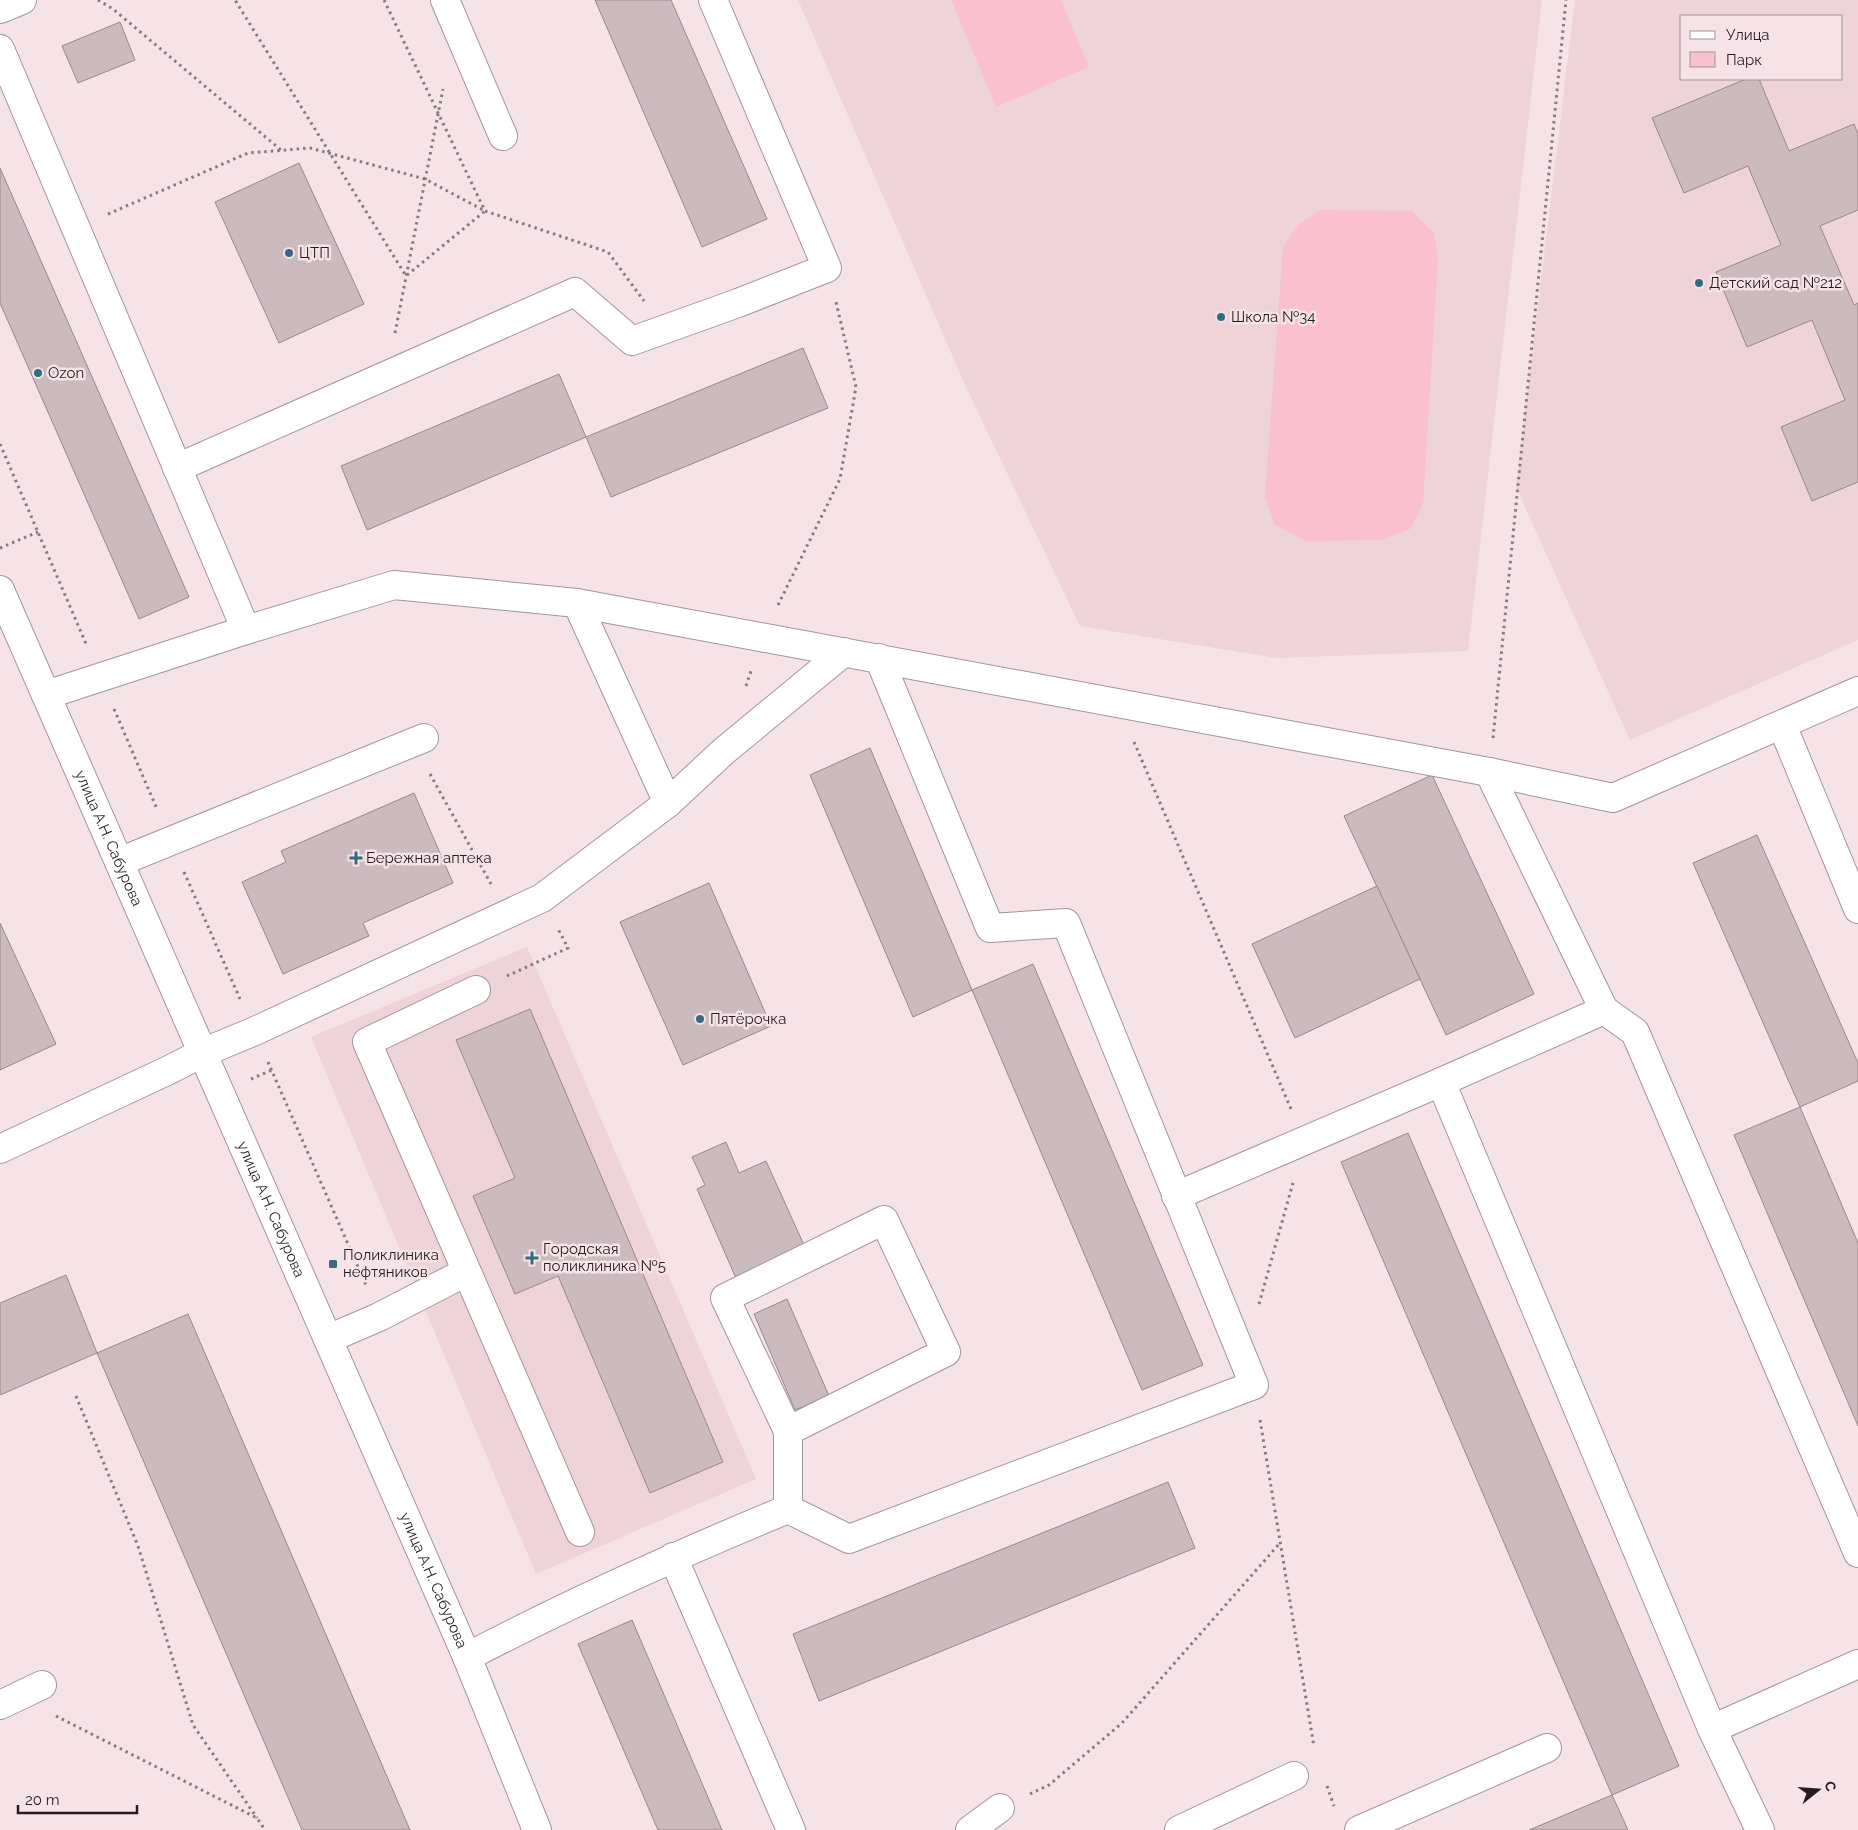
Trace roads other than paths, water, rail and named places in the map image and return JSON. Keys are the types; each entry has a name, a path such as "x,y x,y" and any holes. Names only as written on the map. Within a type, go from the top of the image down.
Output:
{"street":[{"path":"0,9 22,0"},
{"path":"445,0 502,136"},
{"path":"178,468 575,292 632,340 738,303 827,268 713,0"},
{"path":"0,49 246,630"},
{"path":"46,695 246,630 394,585 578,603 1489,772 1613,798 1858,691"},
{"name":"улица А.Н. Сабурова","path":"0,590 467,1657 537,1830"},
{"path":"578,603 668,802"},
{"path":"0,1149 202,1053 255,1031 542,898 668,802 724,751 844,652"},
{"path":"467,1657 519,1630 674,1557 788,1509 849,1539 1254,1385 1066,923 990,928 879,658"},
{"path":"1782,725 1858,909"},
{"path":"119,862 418,740"},
{"path":"1489,772 1604,1010 1635,1032 1858,1552"},
{"path":"476,990 367,1042 580,1532"},
{"path":"1176,1196 1604,1010"},
{"path":"1441,1082 1712,1729 1760,1830"},
{"path":"788,1431 946,1352 884,1220 725,1298 788,1431 788,1509"},
{"path":"328,1339 379,1317 466,1272"},
{"path":"674,1557 791,1830"},
{"path":"1712,1729 1858,1664"},
{"path":"9,1701 42,1685"},
{"path":"1359,1830 1547,1748"},
{"path":"1179,1830 1294,1776"},
{"path":"970,1830 1000,1808"}],"place":[{"name":"ЦТП","path":"289,253"},
{"name":"Детский сад №212","path":"1699,283"},
{"name":"Школа №34","path":"1221,317"},
{"name":"Ozon","path":"38,373"},
{"name":"Бережная аптека","path":"356,858"},
{"name":"Пятёрочка","path":"700,1019"},
{"name":"Городская поликлиника №5","path":"532,1258"},
{"name":"Поликлиника нефтяников","path":"333,1264"}]}
